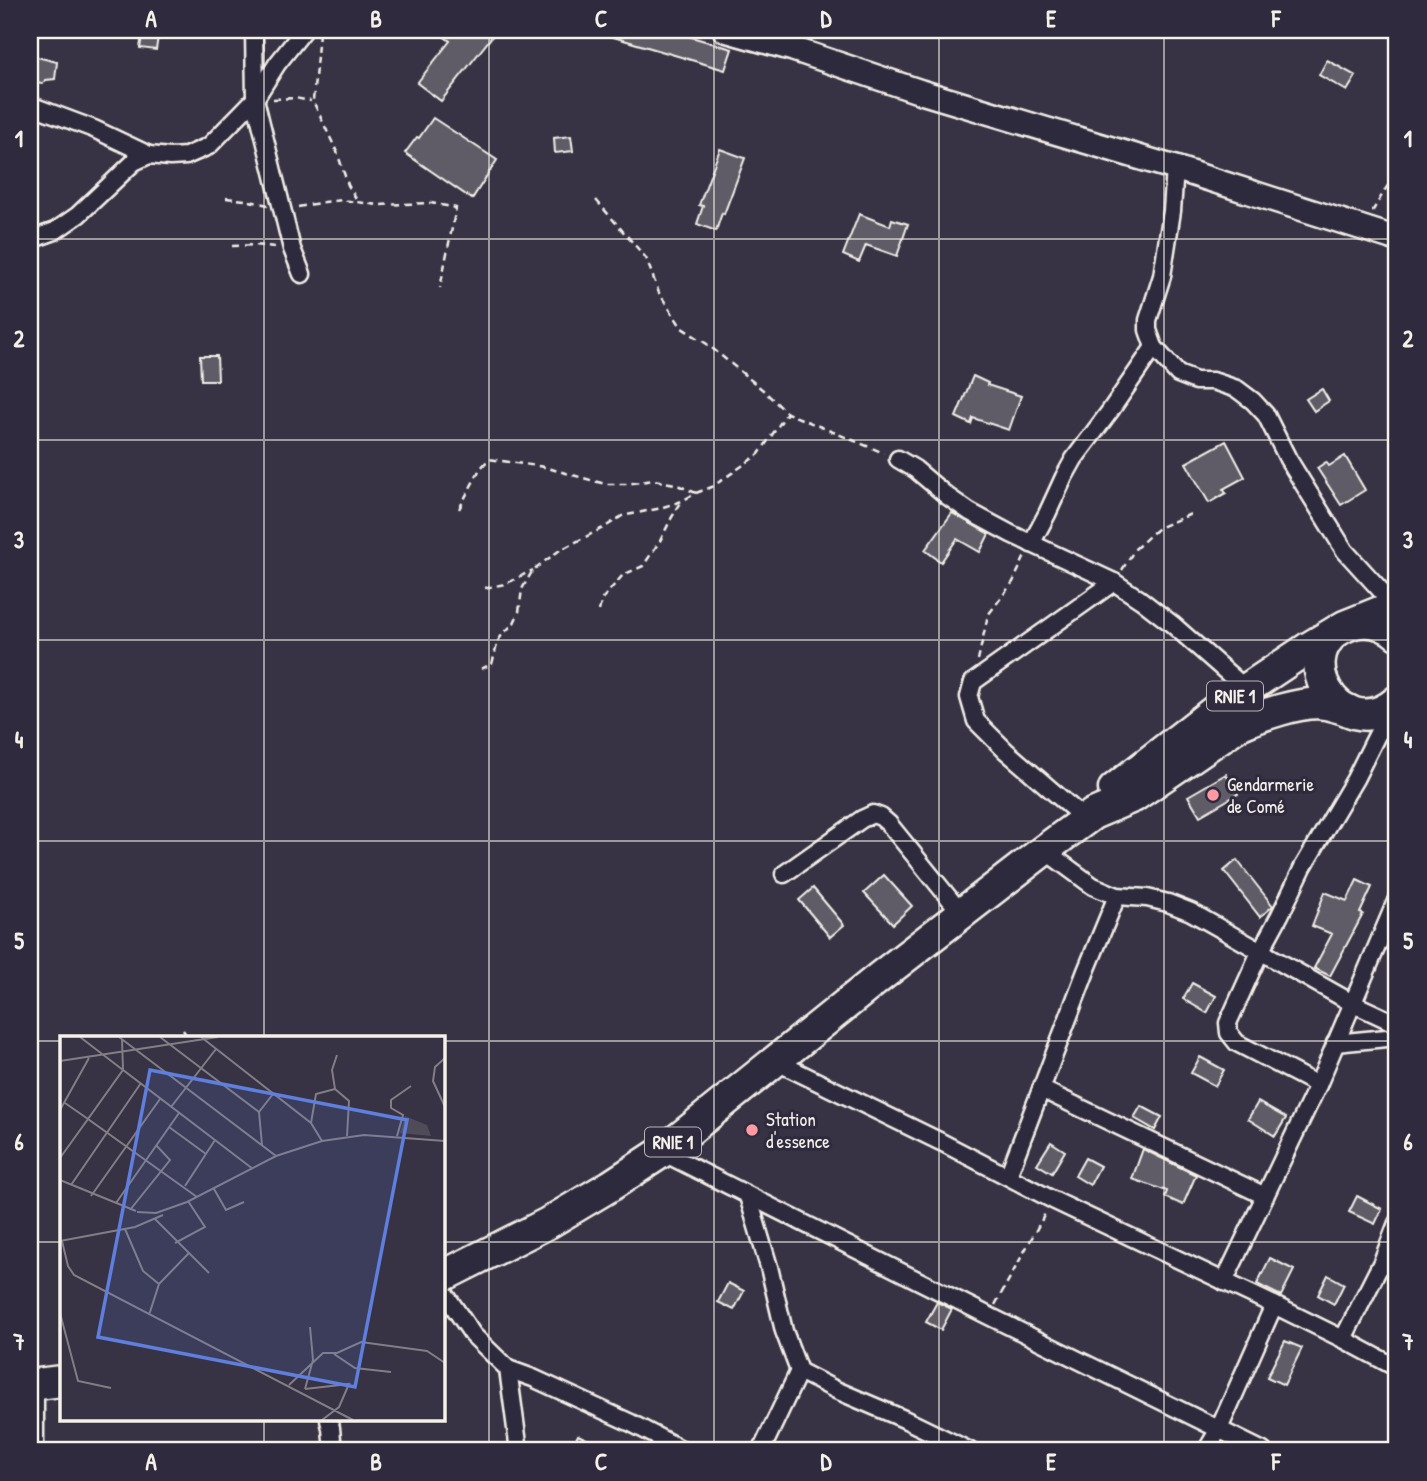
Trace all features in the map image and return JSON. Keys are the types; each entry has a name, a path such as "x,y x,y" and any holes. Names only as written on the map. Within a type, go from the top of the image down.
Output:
{"highway":[{"name":"RNIE 1","path":"1089,817 1116,786 1246,689 1307,648 1345,626 1397,615"},
{"path":"1345,626 1334,634 1321,657 1322,682 1328,694 1336,703 1356,713 1370,714 1392,708"},
{"name":"RNIE 1","path":"444,1275 548,1223 662,1152 881,976 1089,817 1133,797 1248,721 1282,710 1323,703 1348,710"}],"street":[{"path":"254,30 255,99 292,249 302,274"},
{"path":"30,105 94,129 149,155 186,156 209,146 255,99 277,64 304,30"},
{"path":"726,30 1397,239"},
{"path":"30,240 55,231 78,215 134,162 149,155"},
{"path":"1175,168 1172,211 1162,276 1148,320 1148,330 1154,347 1178,374 1196,381 1213,381 1237,389 1254,401 1266,415 1288,459 1345,551 1397,615"},
{"path":"1031,544 1074,459 1154,347"},
{"path":"898,459 970,512 1031,544 1114,582 1172,624 1246,689"},
{"path":"1089,817 1006,751 976,721 969,697 973,682 1114,582"},
{"path":"1318,1085 1237,1043 1229,1033 1228,1023 1260,951 1303,867 1355,779 1392,708"},
{"path":"784,874 873,814 889,824 962,914"},
{"path":"1044,850 1093,886 1117,896 1147,898 1191,912 1352,1003 1397,1024"},
{"path":"1008,1176 1117,896"},
{"path":"1224,1282 1318,1085 1397,899"},
{"path":"1335,1043 1397,1038"},
{"path":"775,1061 1053,1200 1343,1339 1397,1368"},
{"path":"1041,1089 1265,1196"},
{"path":"662,1152 1263,1451"},
{"path":"748,1196 784,1331 799,1371 970,1451"},
{"path":"1343,1339 1382,1262 1397,1223"},
{"path":"444,1292 473,1335 508,1368 631,1423 685,1451"},
{"path":"1206,1451 1219,1429 1273,1306"},
{"path":"508,1368 519,1451"},
{"path":"761,1451 799,1371"},
{"path":"35,1451 42,1383"},
{"path":"330,1422 332,1451"}],"path":[{"path":"319,30 313,101 337,152 348,185 359,203"},
{"path":"255,99 295,98 313,101"},
{"path":"1363,228 1397,170"},
{"path":"226,198 245,200"},
{"path":"307,206 342,200 378,205 431,203 456,208 440,288"},
{"path":"596,200 646,258 659,293 682,328 706,344 787,413 898,459"},
{"path":"232,246 254,244 292,249"},
{"path":"485,588 505,584 533,570 560,550 622,516 682,501 712,487 759,454 787,413"},
{"path":"459,509 480,469 489,459 544,467 605,484 654,480 675,484 695,493"},
{"path":"598,611 602,599 623,575 643,566 682,501"},
{"path":"1114,582 1135,549 1158,528 1191,514"},
{"path":"973,682 988,615 1013,582 1031,544"},
{"path":"481,669 492,664 498,641 514,623 519,612 522,589 533,570"},
{"path":"183,1030 187,1036"},
{"path":"989,1316 1053,1200"}],"building":[{"path":"143,30 159,30 156,50 140,48"},
{"path":"435,30 497,30 441,101 417,83 450,41"},
{"path":"601,30 668,30 732,49 725,70 600,33"},
{"path":"33,56 57,62 55,79 46,80 42,84 30,82"},
{"path":"1327,60 1356,76 1347,91 1319,75"},
{"path":"433,118 497,160 472,199 405,153"},
{"path":"571,136 573,151 555,153 554,138"},
{"path":"720,149 745,158 716,231 697,224 703,206 699,205"},
{"path":"859,214 890,226 892,219 908,224 897,256 866,245 859,262 843,255"},
{"path":"200,356 217,356 218,380 201,380"},
{"path":"973,376 988,383 987,385 1021,396 1009,430 973,418 971,424 956,417"},
{"path":"1322,389 1329,401 1314,411 1306,399"},
{"path":"1226,441 1245,477 1223,489 1226,493 1209,503 1186,463"},
{"path":"1345,456 1365,490 1341,505 1317,468 1326,462 1329,466"},
{"path":"952,513 989,534 980,552 957,539 941,562 925,550"},
{"name":"Gendarmerie de Comé","path":"1226,774 1238,794 1200,816 1188,796"},
{"path":"1237,860 1273,906 1260,917 1224,871"},
{"path":"884,875 912,906 893,924 864,893"},
{"path":"1357,880 1372,887 1360,913 1363,914 1330,976 1314,968 1332,934 1312,926 1325,892 1347,901"},
{"path":"813,888 844,925 830,937 799,900"},
{"path":"1192,983 1216,996 1207,1013 1183,999"},
{"path":"1200,1057 1224,1070 1215,1086 1191,1073"},
{"path":"1258,1102 1286,1118 1275,1136 1248,1119"},
{"path":"1141,1106 1162,1117 1155,1130 1134,1118"},
{"path":"1051,1142 1065,1151 1052,1173 1037,1164"},
{"path":"1143,1149 1196,1175 1183,1205 1165,1197 1167,1191 1132,1179"},
{"path":"1085,1158 1100,1166 1090,1185 1075,1176"},
{"path":"1357,1196 1382,1209 1375,1224 1349,1212"},
{"path":"1270,1258 1294,1270 1281,1296 1257,1284"},
{"path":"1328,1275 1344,1284 1334,1304 1318,1295"},
{"path":"728,1283 744,1291 734,1310 718,1302"},
{"path":"937,1302 952,1309 941,1330 926,1322"},
{"path":"1285,1341 1302,1348 1284,1385 1267,1377"},
{"path":"578,1435 612,1451 570,1451"}],"place":[{"name":"Gendarmerie de Comé","path":"1213,795"},
{"name":"Station d'essence","path":"752,1130"}]}
